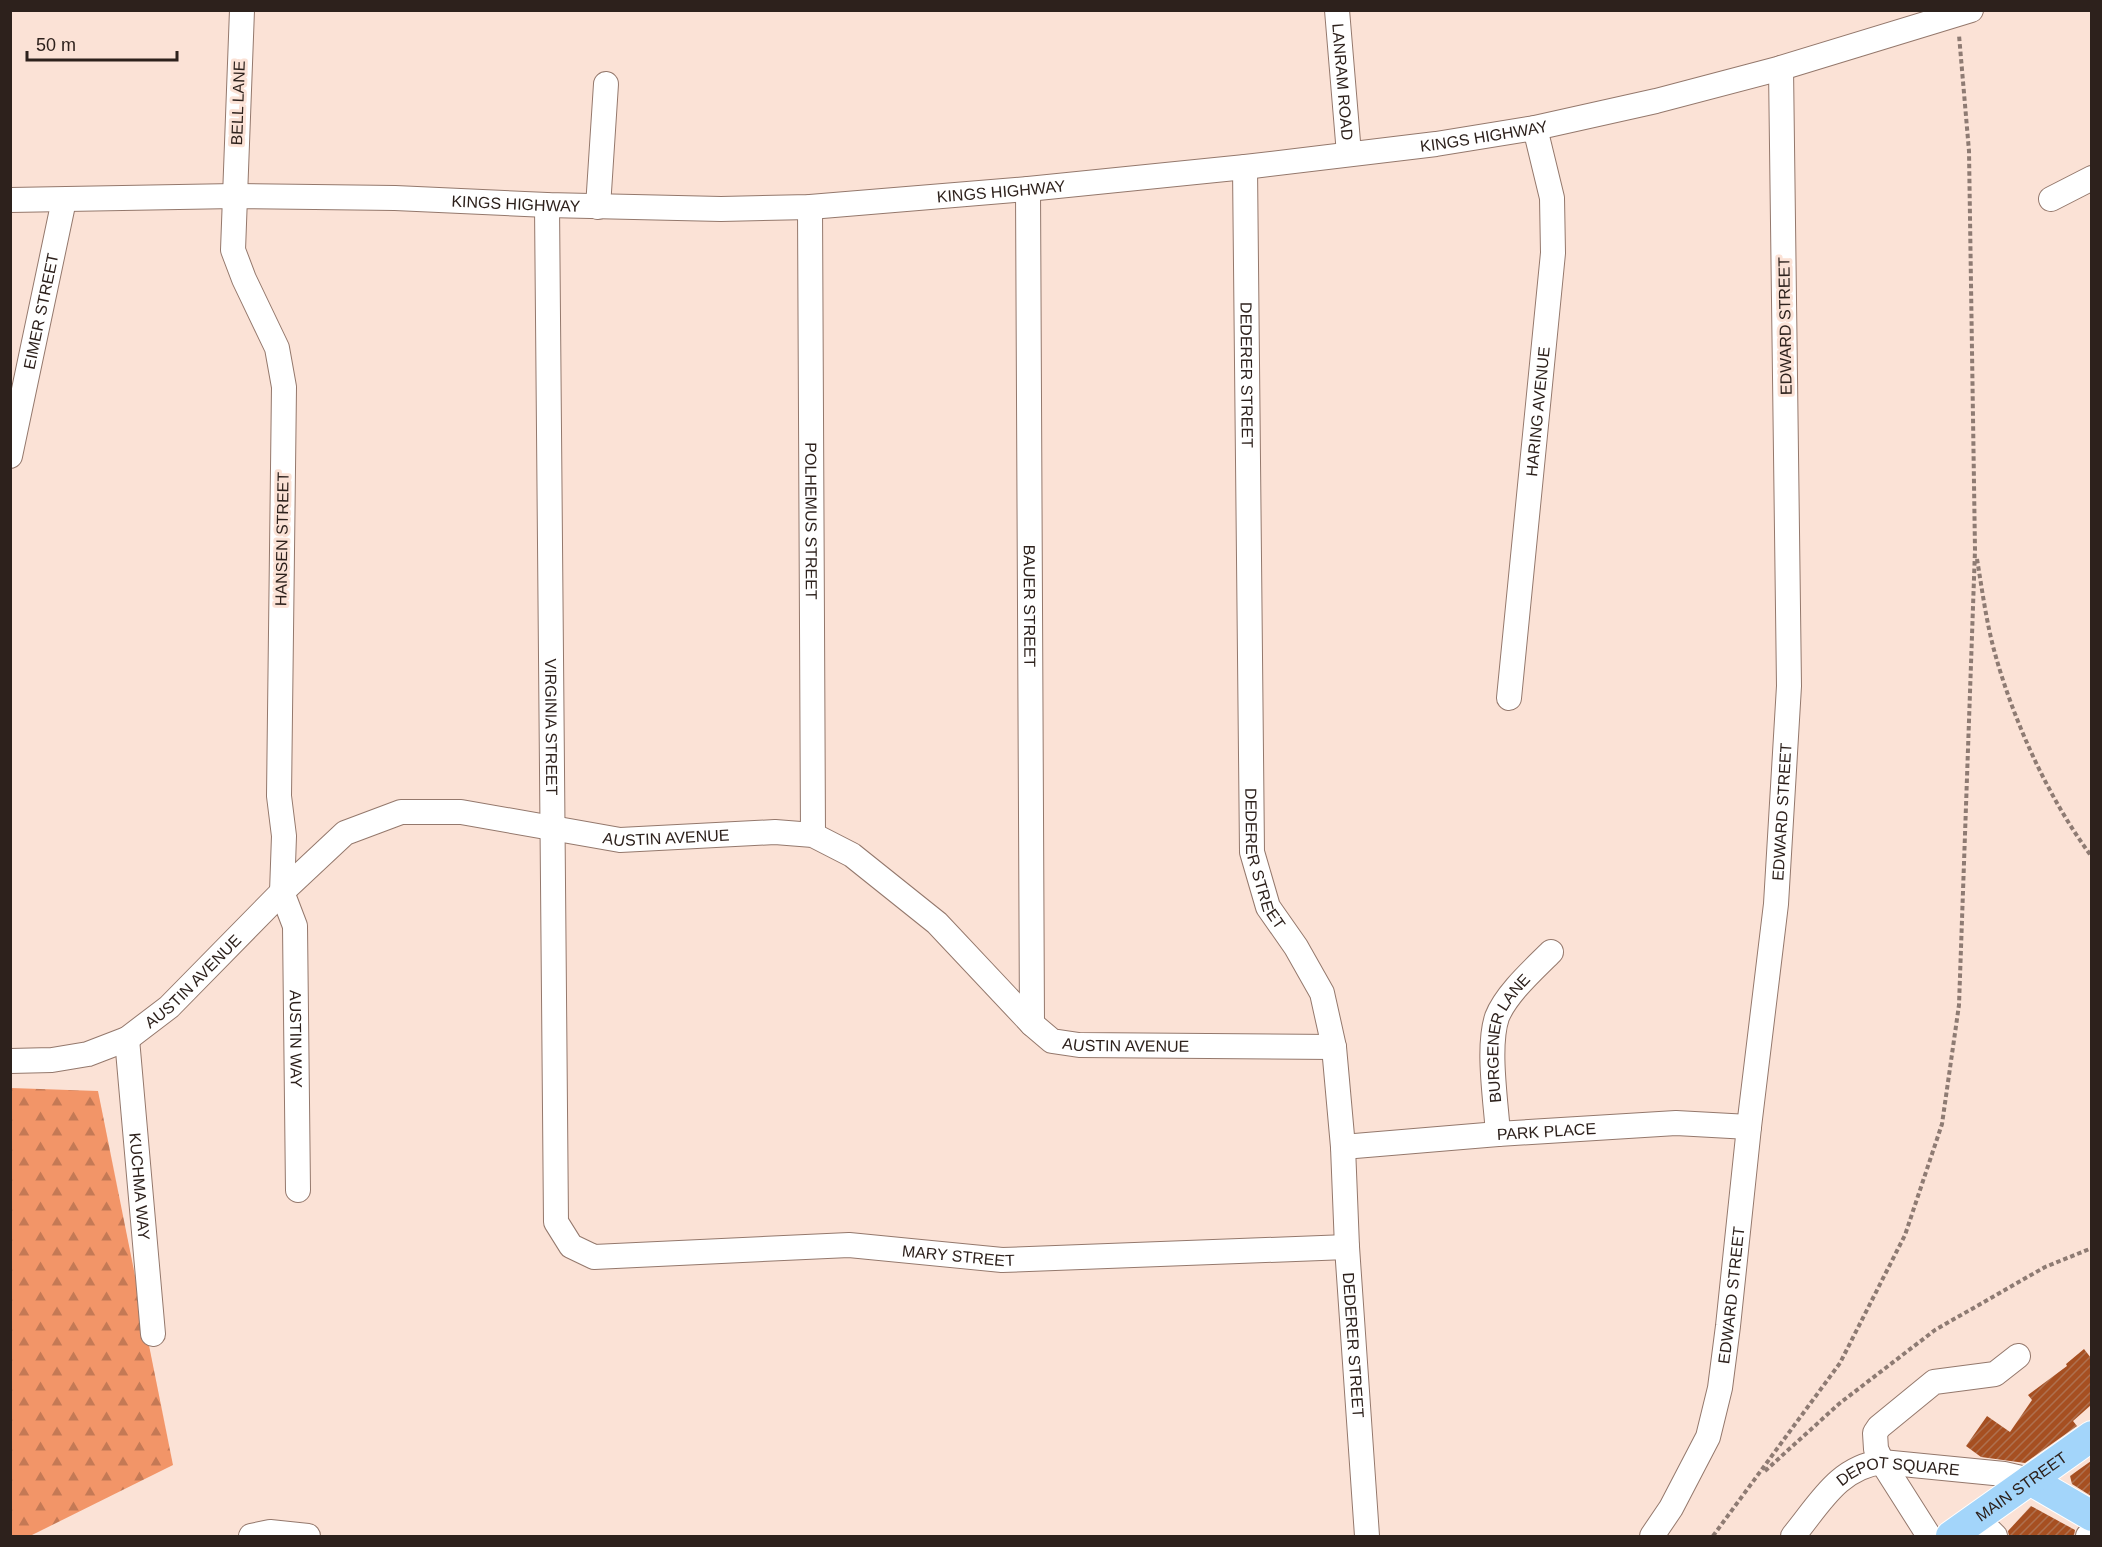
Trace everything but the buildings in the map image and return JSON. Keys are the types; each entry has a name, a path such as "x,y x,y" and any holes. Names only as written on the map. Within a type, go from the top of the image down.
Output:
{"main road":[{"name":"MAIN STREET","path":"1951,1536 1986,1527 2030,1480 2091,1436"},
{"path":"2030,1480 2091,1516"}],"street":[{"name":"BELL LANE","path":"235,196 242,10"},
{"name":"LANRAM ROAD","path":"1337,10 1349,154"},
{"name":"KINGS HIGHWAY","path":"10,200 235,196 395,198 547,206 720,209 810,207 1028,189 1245,167 1436,144 1535,128 1656,101 1781,68 1906,21 1963,13"},
{"name":"EDWARD STREET","path":"1652,1536 1671,1508 1708,1437 1720,1388 1776,904 1790,686 1781,68"},
{"path":"598,207 606,84"},
{"name":"HARING AVENUE","path":"1509,698 1553,254 1552,198 1535,128"},
{"name":"DEDERER STREET","path":"1245,167 1252,852 1268,907 1296,947 1322,993 1334,1047 1343,1147 1347,1247 1367,1536"},
{"path":"2052,199 2091,178"},
{"name":"BAUER STREET","path":"1028,189 1032,1024"},
{"name":"HANSEN STREET","path":"235,196 234,250 244,279 277,348 284,387 279,796 284,836 282,892"},
{"name":"EIMER STREET","path":"10,456 64,200"},
{"name":"VIRGINIA STREET","path":"547,206 556,1222 570,1246"},
{"name":"POLHEMUS STREET","path":"810,207 813,835"},
{"name":"AUSTIN AVENUE","path":"10,1061 52,1060 88,1054 127,1039 169,1007 282,892 345,832 401,812 460,812 620,840 775,832 813,835 852,855 937,923 1032,1024 1052,1041 1079,1045 1334,1047"},
{"name":"AUSTIN WAY","path":"282,892 295,926 298,1190"},
{"name":"BURGENER LANE","path":"1498,1134 1492,1048 1498,1017 1517,986 1551,952"},
{"name":"KUCHMA WAY","path":"127,1039 153,1334"},
{"name":"PARK PLACE","path":"1343,1147 1498,1134 1676,1123 1749,1127"},
{"name":"MARY STREET","path":"570,1246 594,1257 849,1245 1002,1260 1347,1247"},
{"path":"1929,1536 1882,1462 1876,1449 1875,1433 1934,1382 1995,1374 2018,1356"},
{"name":"DEPOT SQUARE","path":"1793,1536 1844,1476 1861,1466 1882,1462 2004,1474 2030,1480"},
{"path":"251,1536 270,1532 308,1536"},
{"path":"2088,1536 2091,1533"}],"path":[{"path":"1713,1536 1840,1363 1905,1235 1942,1124 1959,1005 1975,550 1969,151 1960,38 1963,13"},
{"path":"1975,550 1994,649 2023,736 2070,827 2091,857"},
{"path":"1757,1477 1839,1403 1935,1330 2045,1267 2091,1248"}],"green space":[{"path":"11,1088 98,1091 173,1465 30,1536 11,1536"}]}
